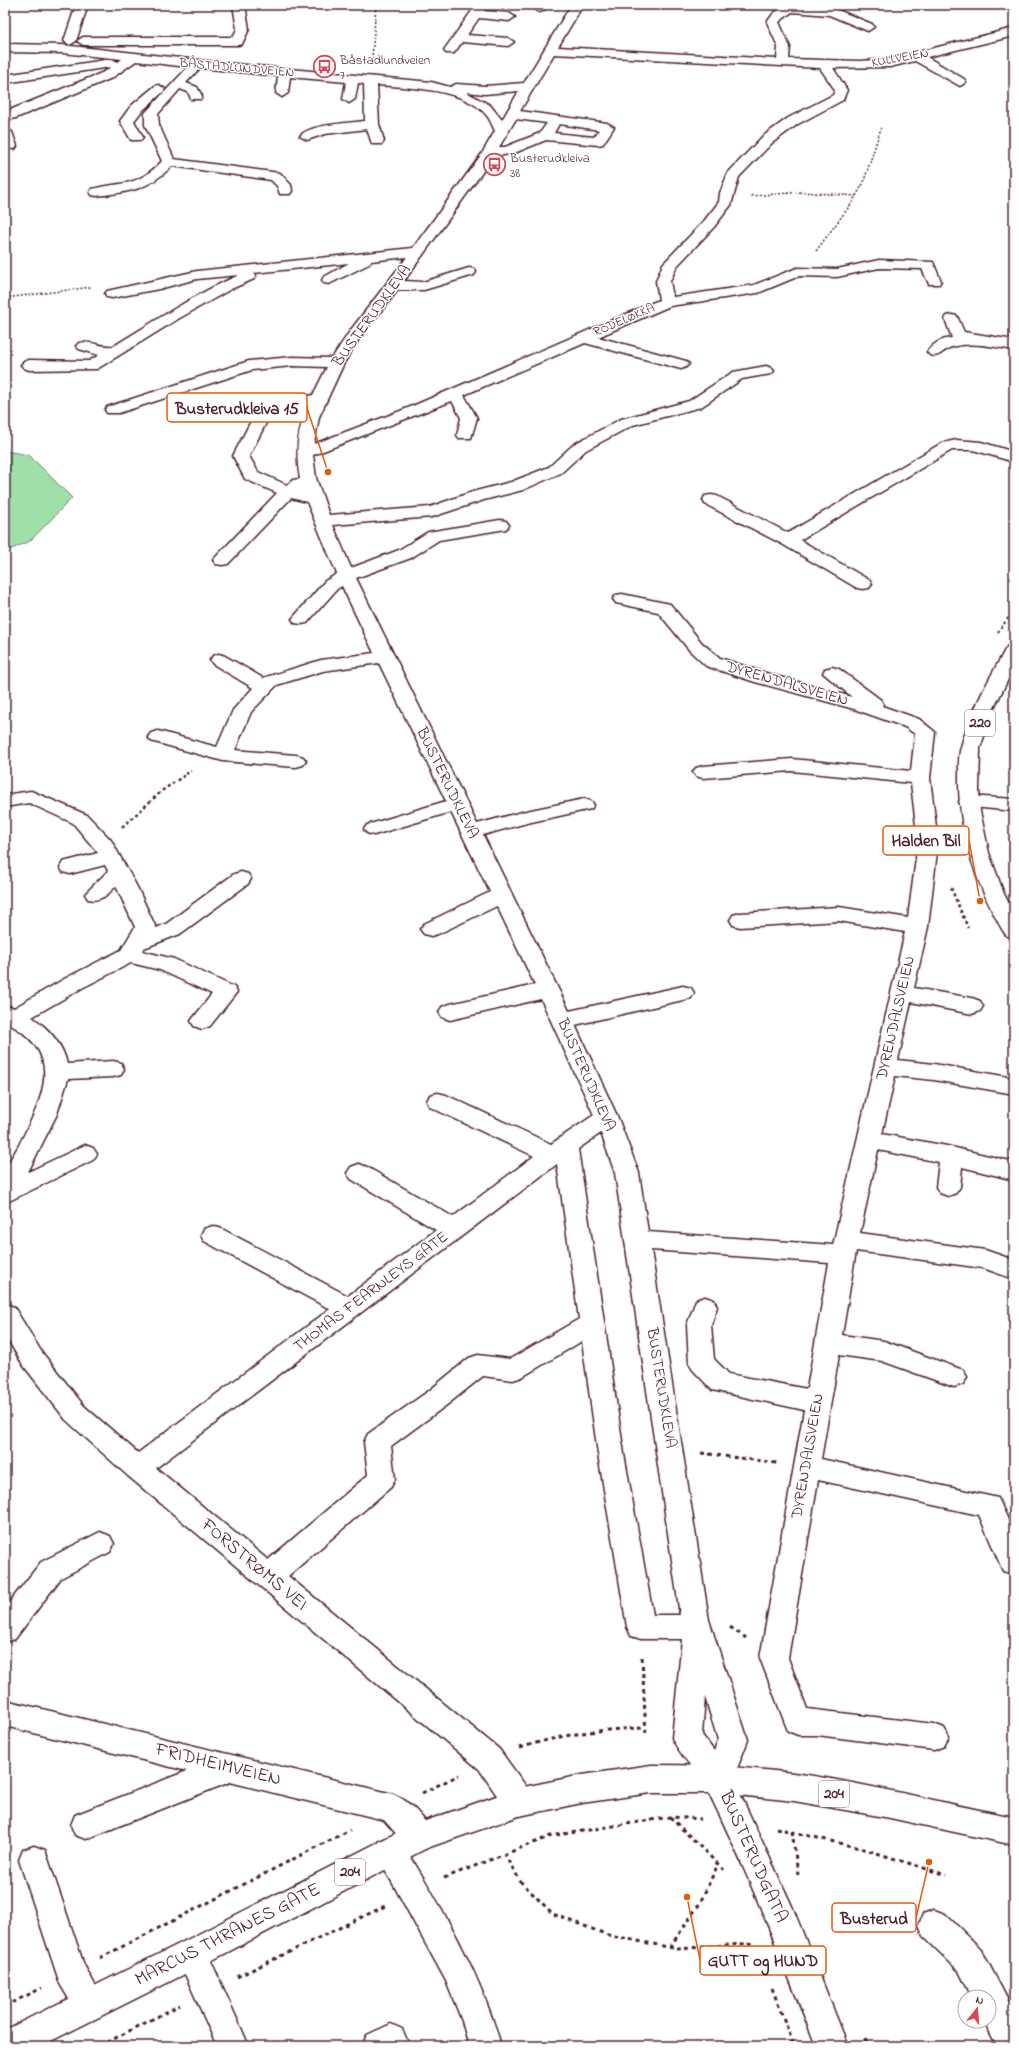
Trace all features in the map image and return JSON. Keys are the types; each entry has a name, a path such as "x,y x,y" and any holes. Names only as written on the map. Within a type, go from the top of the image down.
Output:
{"main road":[{"path":"70,41 82,5"},
{"path":"33,48 70,41 238,41 243,29 239,5"},
{"name":"BUSTERUDKLEVA","path":"577,5 489,152 394,285 355,334 336,363 318,399 306,436 305,452 308,478 314,499 346,576 548,990 606,1118 627,1173 697,1627"},
{"path":"783,64 784,47 773,22 777,16 795,6 831,12 868,27"},
{"path":"450,50 479,10 509,17"},
{"name":"KULLVEIEN","path":"547,53 783,64 824,65 890,63 1014,32"},
{"path":"458,38 508,42"},
{"name":"BÅSTADLUNDVEIEN","path":"5,48 62,49 129,59 430,86 456,93 481,105 492,115 506,122"},
{"path":"547,53 556,62 619,65"},
{"path":"916,56 960,82"},
{"path":"5,79 129,59"},
{"path":"7,118 108,75 129,59"},
{"path":"169,162 152,125 151,113 198,64"},
{"name":"RODELØKKA","path":"305,452 334,442 455,392 667,302 662,281 670,264 709,224 726,202 733,176 767,140 793,121 838,97 841,90 838,83 824,65"},
{"path":"282,93 282,77 287,73"},
{"path":"182,79 193,90 196,96"},
{"path":"136,137 127,121 136,109 159,90 182,79"},
{"path":"349,99 353,79"},
{"path":"370,80 372,124 377,141"},
{"path":"430,86 485,90 527,87"},
{"path":"489,152 507,151 545,136 598,142 607,127 555,121 506,122"},
{"path":"545,136 555,121"},
{"path":"307,136 323,130 372,124"},
{"path":"5,132 10,146"},
{"path":"169,162 275,176 284,185 285,191"},
{"path":"97,192 141,186 157,175 169,162"},
{"path":"112,294 159,285 197,275 417,252"},
{"path":"329,280 374,256"},
{"path":"667,302 709,297 758,288 797,272 837,273 879,264 928,265 934,282"},
{"path":"29,365 92,366 172,316 226,286 269,268"},
{"path":"394,285 424,286 469,272"},
{"path":"159,339 172,331 172,316"},
{"path":"952,319 958,335 1014,345"},
{"path":"583,338 681,364"},
{"path":"935,352 947,342 981,340"},
{"path":"84,346 105,352 117,350"},
{"path":"113,410 249,366 268,362 298,361 336,363"},
{"path":"257,376 298,361"},
{"path":"323,521 432,512 478,496 517,486 555,470 580,447 627,422 695,404 738,375 766,371"},
{"path":"455,392 469,418 465,435"},
{"path":"314,499 288,492 251,475 241,456 259,421 273,407 318,399"},
{"path":"788,540 948,446 960,444 978,446 1014,457"},
{"path":"222,560 288,492 308,478"},
{"path":"711,500 788,540 863,584"},
{"path":"301,619 331,585 346,576 405,554 434,536 500,525"},
{"name":"DYRENDALSVEIEN","path":"622,598 664,608 696,647 713,662 762,678 888,714 912,723 925,732 920,778 928,843 916,927 844,1248 774,1658 798,1722 817,1722 934,1737"},
{"name":"220","path":"1014,650 995,685 970,749 968,802 976,843 988,880 1014,931"},
{"path":"218,753 242,710 270,681 321,666 386,657"},
{"path":"219,660 265,686"},
{"path":"832,673 888,714"},
{"path":"158,737 218,753 296,761"},
{"path":"703,772 792,765 920,778"},
{"path":"5,801 31,797 80,819 111,859 146,927 133,949"},
{"path":"968,802 1014,805"},
{"path":"374,829 458,804"},
{"path":"471,832 526,817 584,805"},
{"path":"70,867 111,859"},
{"path":"94,894 111,859"},
{"path":"5,1194 52,1097 58,1072 50,1046 37,1032 11,1015 173,929 241,879"},
{"path":"431,929 502,895"},
{"path":"740,920 839,914 916,927"},
{"path":"133,949 226,992 202,1021"},
{"path":"450,1012 548,990"},
{"path":"562,1020 684,992"},
{"path":"901,993 972,1006"},
{"path":"885,1067 934,1072 1014,1086"},
{"path":"58,1072 113,1069"},
{"path":"438,1101 559,1150 592,1323 611,1454 641,1627 697,1627 733,1740 718,1779"},
{"name":"THOMAS FEARNLEYS GATE","path":"137,1468 559,1150 606,1118"},
{"path":"868,1140 951,1156 1014,1171"},
{"path":"5,1194 85,1154"},
{"path":"948,1187 951,1156"},
{"path":"359,1173 454,1229"},
{"path":"213,1235 349,1308"},
{"path":"638,1240 844,1248 985,1259 1014,1270"},
{"path":"705,1307 699,1325 702,1363 720,1383 818,1402"},
{"name":"FORSTRØMS VEI","path":"5,1314 32,1358 75,1413 137,1468 489,1759 519,1802"},
{"path":"268,1577 382,1478 377,1442 439,1397 478,1365 512,1370 592,1323"},
{"path":"828,1343 884,1351 954,1377"},
{"path":"807,1467 989,1506 1013,1563"},
{"path":"5,1630 51,1570 100,1544"},
{"name":"BUSTERUDGATA","path":"697,1627 687,1738 718,1779 781,1917 832,2046"},
{"name":"FRIDHEIMVEIEN","path":"5,1713 393,1808 419,1837"},
{"path":"86,1825 230,1768"},
{"name":"MARCUS THRANES GATE","path":"7,2046 192,1954 419,1837 519,1802 582,1789 651,1779 718,1779 794,1787 890,1804 962,1821 1014,1831"},
{"path":"390,1851 415,1892 460,1976 485,2046"},
{"path":"34,1860 71,1973 90,2005"},
{"path":"934,1925 970,1960 985,1989"},
{"path":"192,1954 233,2046"},
{"path":"997,2012 1014,2045"}],"path":[{"path":"372,60 376,5"},
{"path":"797,272 820,246 863,184 881,128"},
{"path":"727,196 803,192 856,196"},
{"path":"111,859 147,804 201,763 218,753"},
{"path":"670,1449 807,1467"},
{"path":"641,1627 646,1735"},
{"path":"670,1817 727,1873"},
{"path":"100,2046 415,1892 474,1865 551,1836 670,1817 737,1820 864,1850 946,1875"},
{"path":"504,1854 520,1881 553,1914 608,1934 678,1949 755,1943"},
{"path":"670,1947 700,1903 718,1864"},
{"path":"753,1936 758,1950"},
{"path":"771,1986 794,2046"}],"green space":[{"path":"5,451 29,455 72,498 30,541 5,552"}],"place":[{"name":"Båstadlundveien 7","path":"324,67"},
{"name":"Busterudkleiva 38","path":"495,165"},
{"name":"Busterudkleiva 15","path":"328,472"},
{"name":"Halden Bil","path":"980,901"},
{"name":"Busterud","path":"929,1862"},
{"name":"GUTT og HUND","path":"687,1897"}]}
